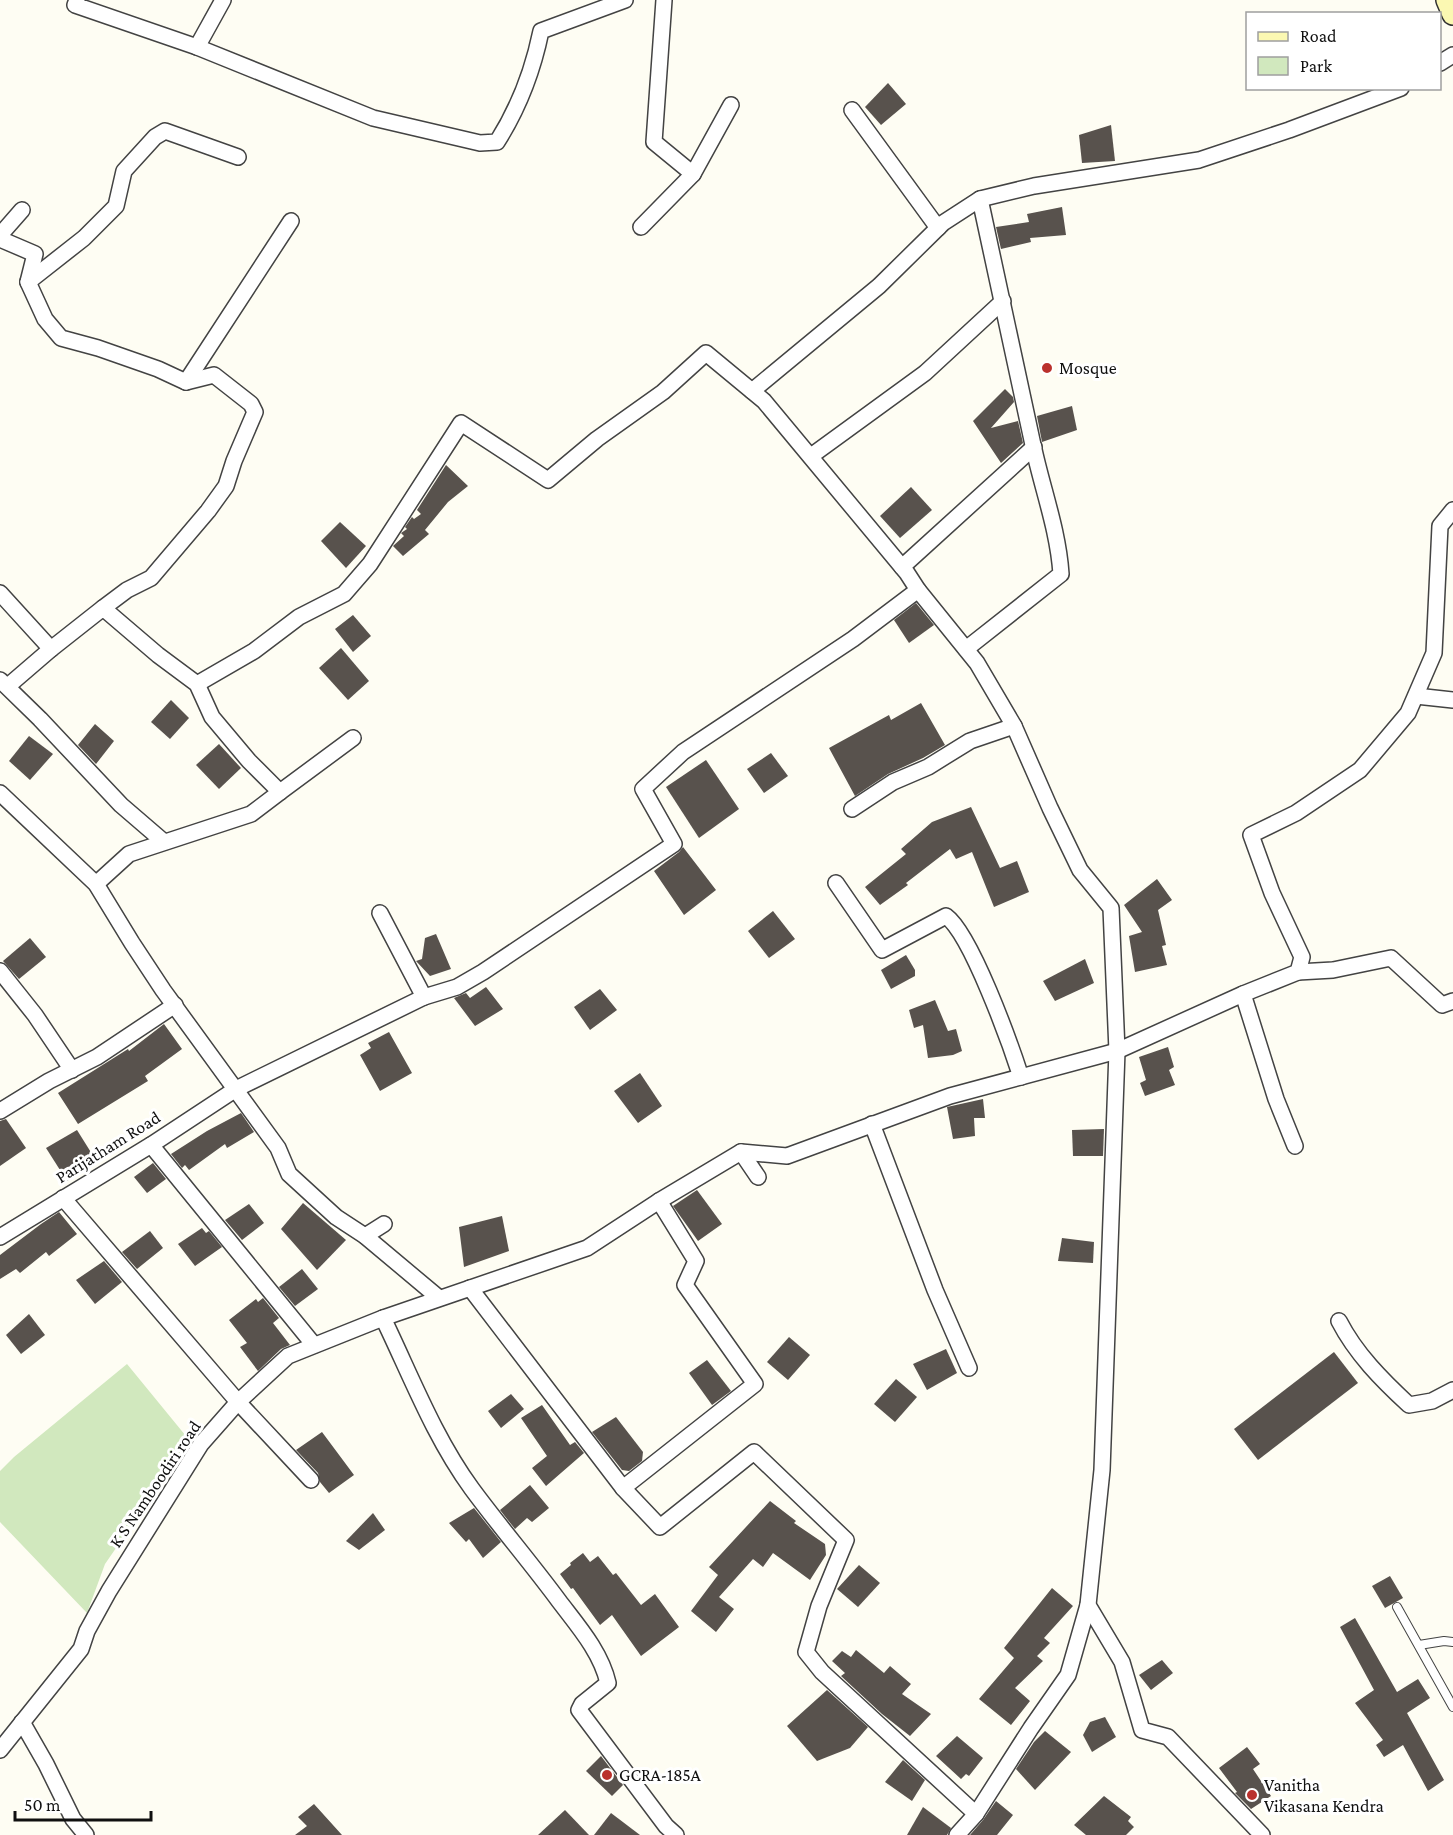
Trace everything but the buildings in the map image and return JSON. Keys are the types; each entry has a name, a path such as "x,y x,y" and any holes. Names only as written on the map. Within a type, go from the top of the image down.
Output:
{"main road":[{"path":"1447,0 1453,14"}],"street":[{"path":"77,0 75,5 197,47 374,118 471,141 497,142 534,64 541,31 625,0"},
{"path":"197,47 223,0"},
{"path":"664,0 654,142 693,174"},
{"path":"752,391 879,286 943,223 980,199 1034,186 1198,160 1289,130 1396,90"},
{"path":"641,227 693,174 730,105"},
{"path":"852,110 938,228"},
{"path":"28,282 84,238 116,206 124,171 155,137 165,131 238,157"},
{"path":"966,649 1061,574 1059,545 1034,447 980,199"},
{"path":"22,210 0,237 35,254 28,282 45,319 61,338 158,369 186,382 214,375 251,404 255,412 226,486 208,511 151,578 127,590 4,683 121,805 164,842"},
{"path":"186,382 291,221"},
{"path":"811,456 925,373 1003,301"},
{"path":"197,684 254,651 299,617 344,594 370,564 461,423 548,480 597,439 663,392 706,353 764,401 902,567 977,663 1014,726 1080,870 1111,908 1117,1051 1102,1470 1088,1605 1068,1675 976,1814 957,1835"},
{"path":"902,567 1034,447"},
{"path":"1298,972 1302,957 1272,893 1251,835 1296,813 1360,770 1408,713 1434,653 1440,526 1453,510"},
{"name":"Parijatham Road","path":"0,1237 151,1145 236,1089 424,997 457,987 483,972 674,844 643,789 683,752 853,639 918,590"},
{"path":"0,593 51,649"},
{"path":"103,608 158,655 197,684 212,717 249,761 280,792"},
{"path":"1416,696 1453,700"},
{"path":"852,808 893,782 928,767 970,741 1014,726"},
{"path":"96,884 129,854 251,814 353,738"},
{"path":"0,793 96,884 132,943 278,1148 289,1174 336,1217 365,1236 439,1298"},
{"path":"836,883 882,950 946,916 952,920 967,943 1008,1039 1021,1077"},
{"path":"380,913 424,997"},
{"path":"741,1152 787,1156 950,1096 1117,1051 1243,994 1298,972 1334,970 1391,958 1442,1005 1453,1001"},
{"path":"0,971 35,1015 72,1070"},
{"path":"1243,994 1276,1099 1295,1146"},
{"path":"0,1112 49,1081 97,1057 175,1005"},
{"path":"872,1124 935,1290 969,1368"},
{"path":"151,1145 314,1345"},
{"path":"741,1152 758,1177"},
{"name":"K S Namboodiri road","path":"0,1750 81,1649 87,1631 109,1591 201,1444 238,1402 288,1356 383,1318 587,1248 741,1152"},
{"path":"63,1198 238,1402 311,1480"},
{"path":"623,1488 755,1384 685,1285 696,1261 659,1201"},
{"path":"365,1236 384,1224"},
{"path":"470,1288 623,1488 660,1527 754,1452 846,1540 819,1606 806,1652 822,1672 976,1814"},
{"path":"383,1318 440,1438 472,1488 552,1588 582,1630 605,1669 608,1683 582,1704 579,1710 666,1826 676,1835"},
{"path":"1340,1321 1354,1347 1385,1383 1409,1405 1432,1401 1453,1390"},
{"path":"1088,1605 1122,1662 1142,1730 1168,1737 1262,1835"},
{"path":"22,1722 73,1819 86,1835"}],"lane":[{"path":"1397,1607 1453,1707"},
{"path":"1419,1645 1453,1642"}],"green space":[{"path":"127,1364 190,1441 105,1564 87,1613 0,1522 0,1471"}],"place":[{"name":"Mosque","path":"1047,368"},
{"name":"GCRA-185A","path":"607,1775"},
{"name":"Vanitha Vikasana Kendra","path":"1252,1795"}]}
